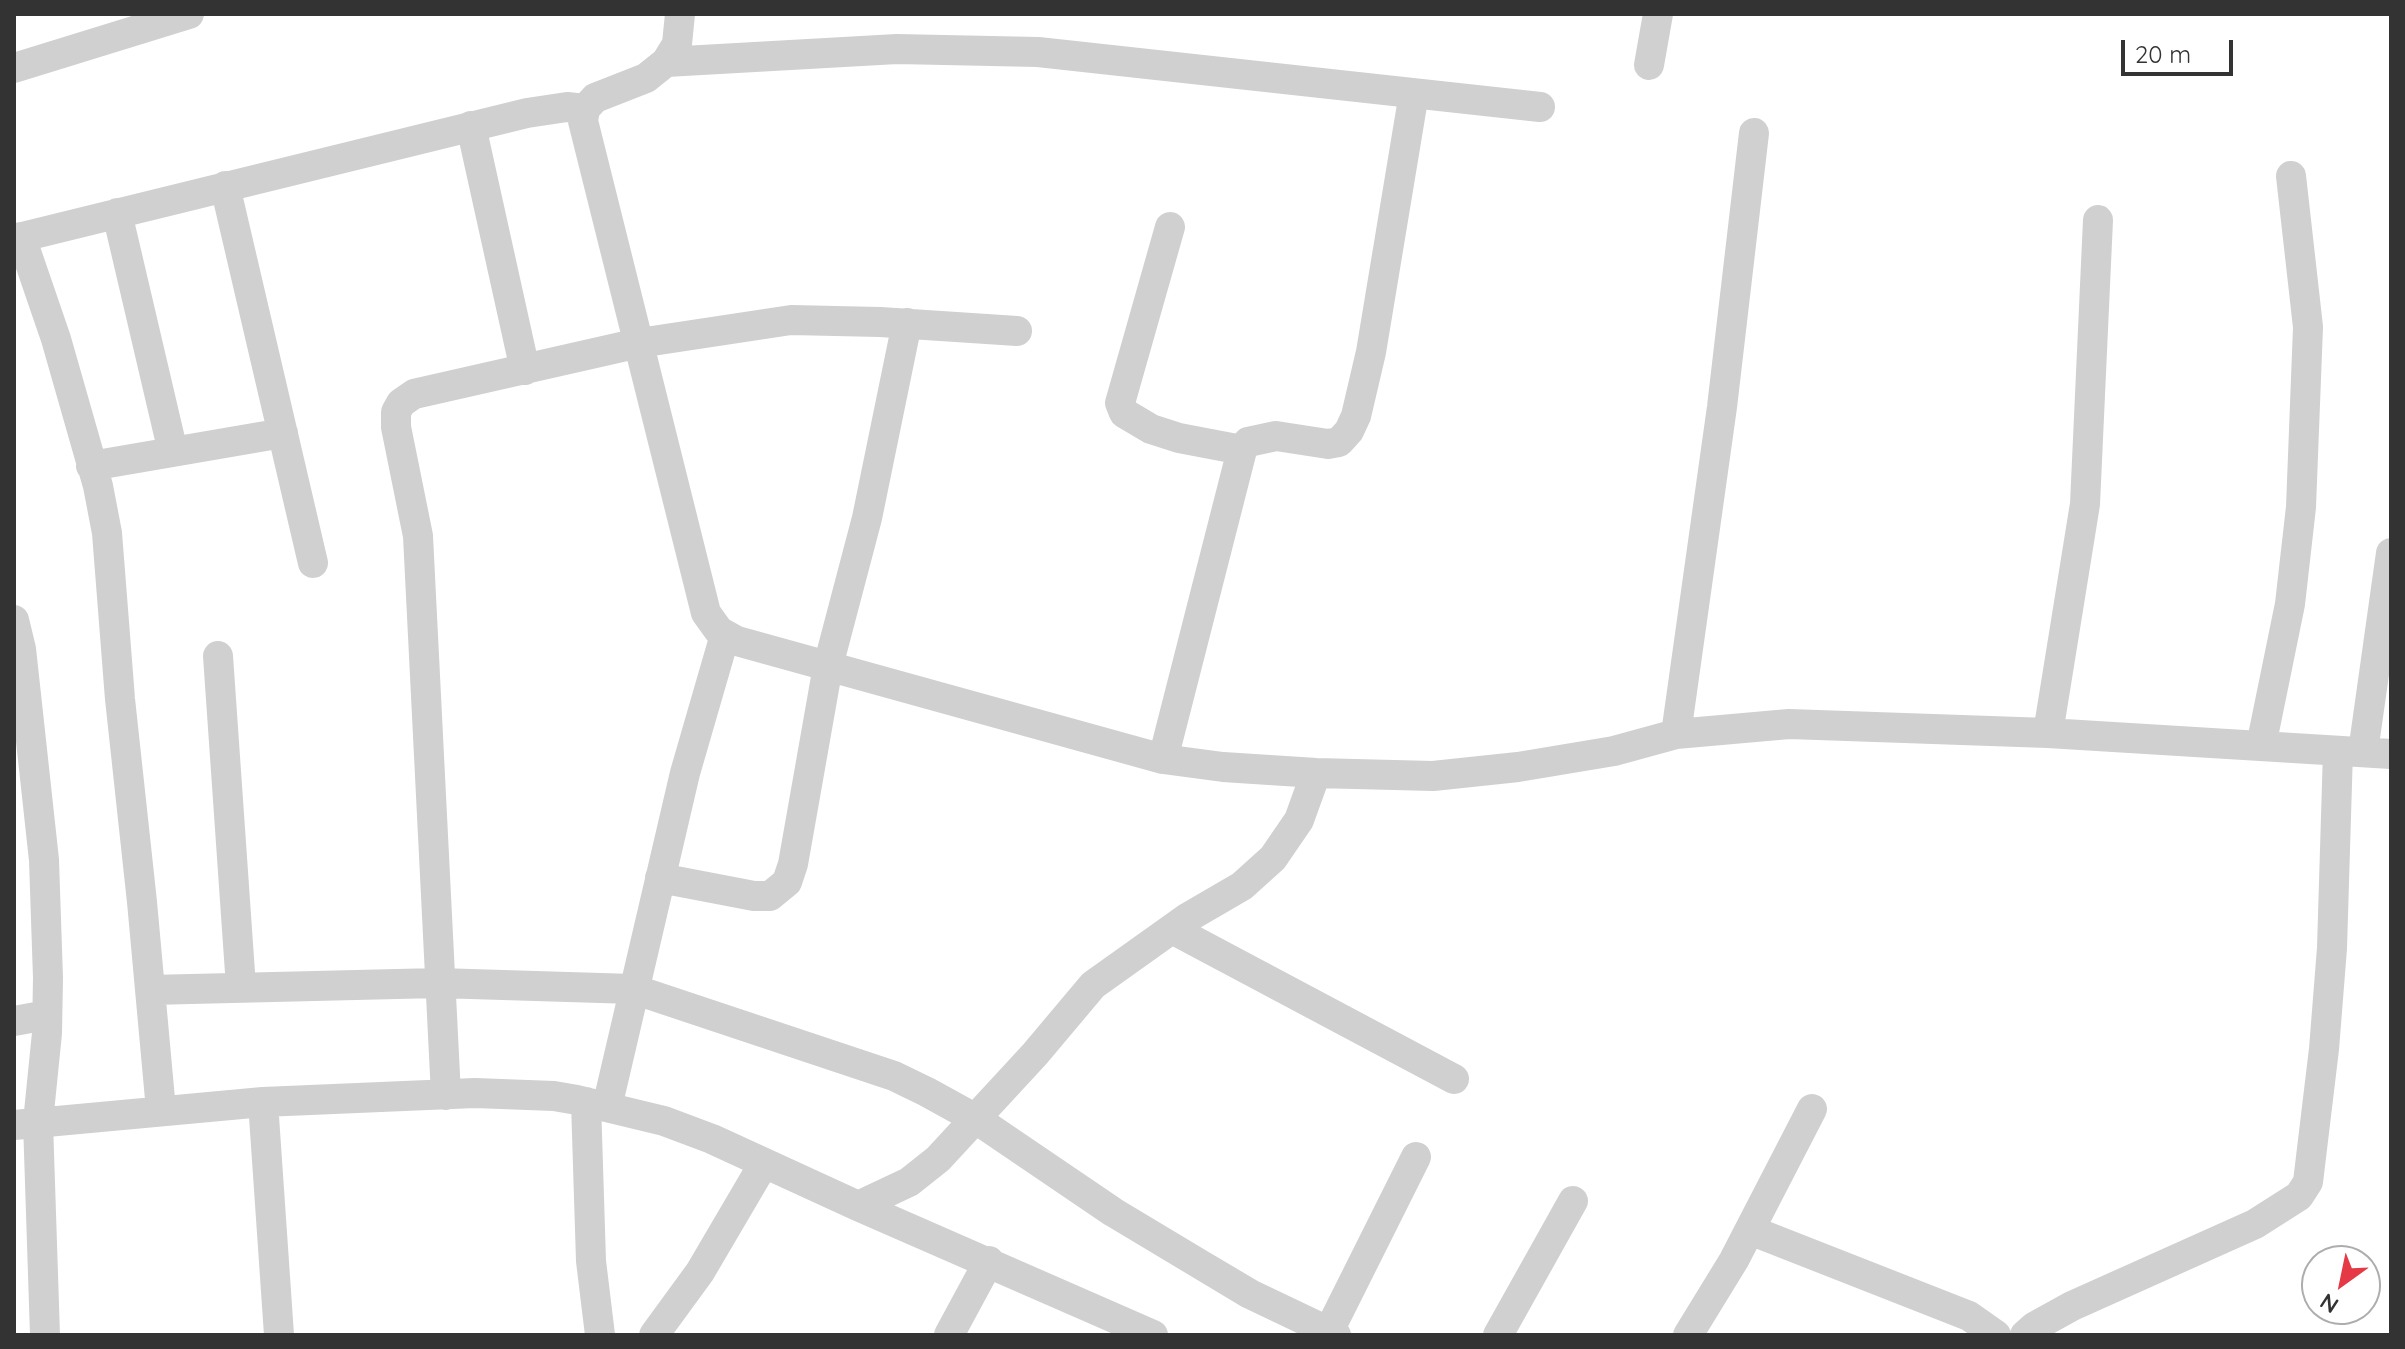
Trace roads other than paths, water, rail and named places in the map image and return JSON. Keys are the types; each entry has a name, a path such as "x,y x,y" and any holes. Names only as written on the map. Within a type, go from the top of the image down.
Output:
{"street":[{"path":"14,68 189,14"},
{"path":"680,14 677,44 666,62 646,78 595,98 585,109 583,121 706,613 725,635 746,644 1163,759 1223,767 1433,776 1504,769 1614,751 1676,734 1789,724 2048,733 2364,752"},
{"path":"1649,65 1658,14"},
{"path":"666,62 897,49 1038,52 1540,107"},
{"path":"1163,759 1242,450 1248,442 1276,436 1328,444 1339,442 1349,431 1361,397 1371,352 1414,93"},
{"path":"161,1110 120,699 107,533 56,339 17,238 471,126 553,108 585,109"},
{"path":"471,126 525,370"},
{"path":"1676,734 1722,407 1754,133"},
{"path":"2261,746 2290,604 2301,507 2308,327 2291,176"},
{"path":"225,186 313,563"},
{"path":"117,213 173,452"},
{"path":"2048,733 2085,504 2098,220"},
{"path":"1170,227 1120,403 1124,413 1151,429 1179,438 1242,450"},
{"path":"446,1095 418,536 396,427 396,412 401,403 414,394 639,343 791,320 907,323 1017,331"},
{"path":"660,878 754,896 770,896 787,882 793,864 828,666 867,518 907,323"},
{"path":"91,466 283,433"},
{"path":"2025,1335 2072,1306 2255,1224 2299,1196 2308,1182 2332,948 2364,752 2391,553"},
{"path":"14,620 21,649 44,860 47,1015 26,1124 45,1335"},
{"path":"600,1335 591,1261 596,1105 633,989 685,773 725,635"},
{"path":"218,656 241,987"},
{"path":"858,1206 909,1182 938,1159 1093,985 1172,929 1242,886 1273,858 1299,820 1316,773"},
{"path":"1172,929 1454,1079"},
{"path":"150,990 438,983 633,989 894,1076 976,1119 1113,1212 1250,1294 1332,1333 1416,1157"},
{"path":"14,1021 47,1015"},
{"path":"26,1124 263,1102 475,1093 554,1096 664,1121 712,1139 1153,1335"},
{"path":"263,1102 279,1335"},
{"path":"1688,1335 1750,1230 1812,1109"},
{"path":"654,1335 700,1272 764,1163"},
{"path":"1498,1335 1573,1201"},
{"path":"1750,1230 1969,1316 1996,1335"},
{"path":"949,1335 989,1261"}]}
